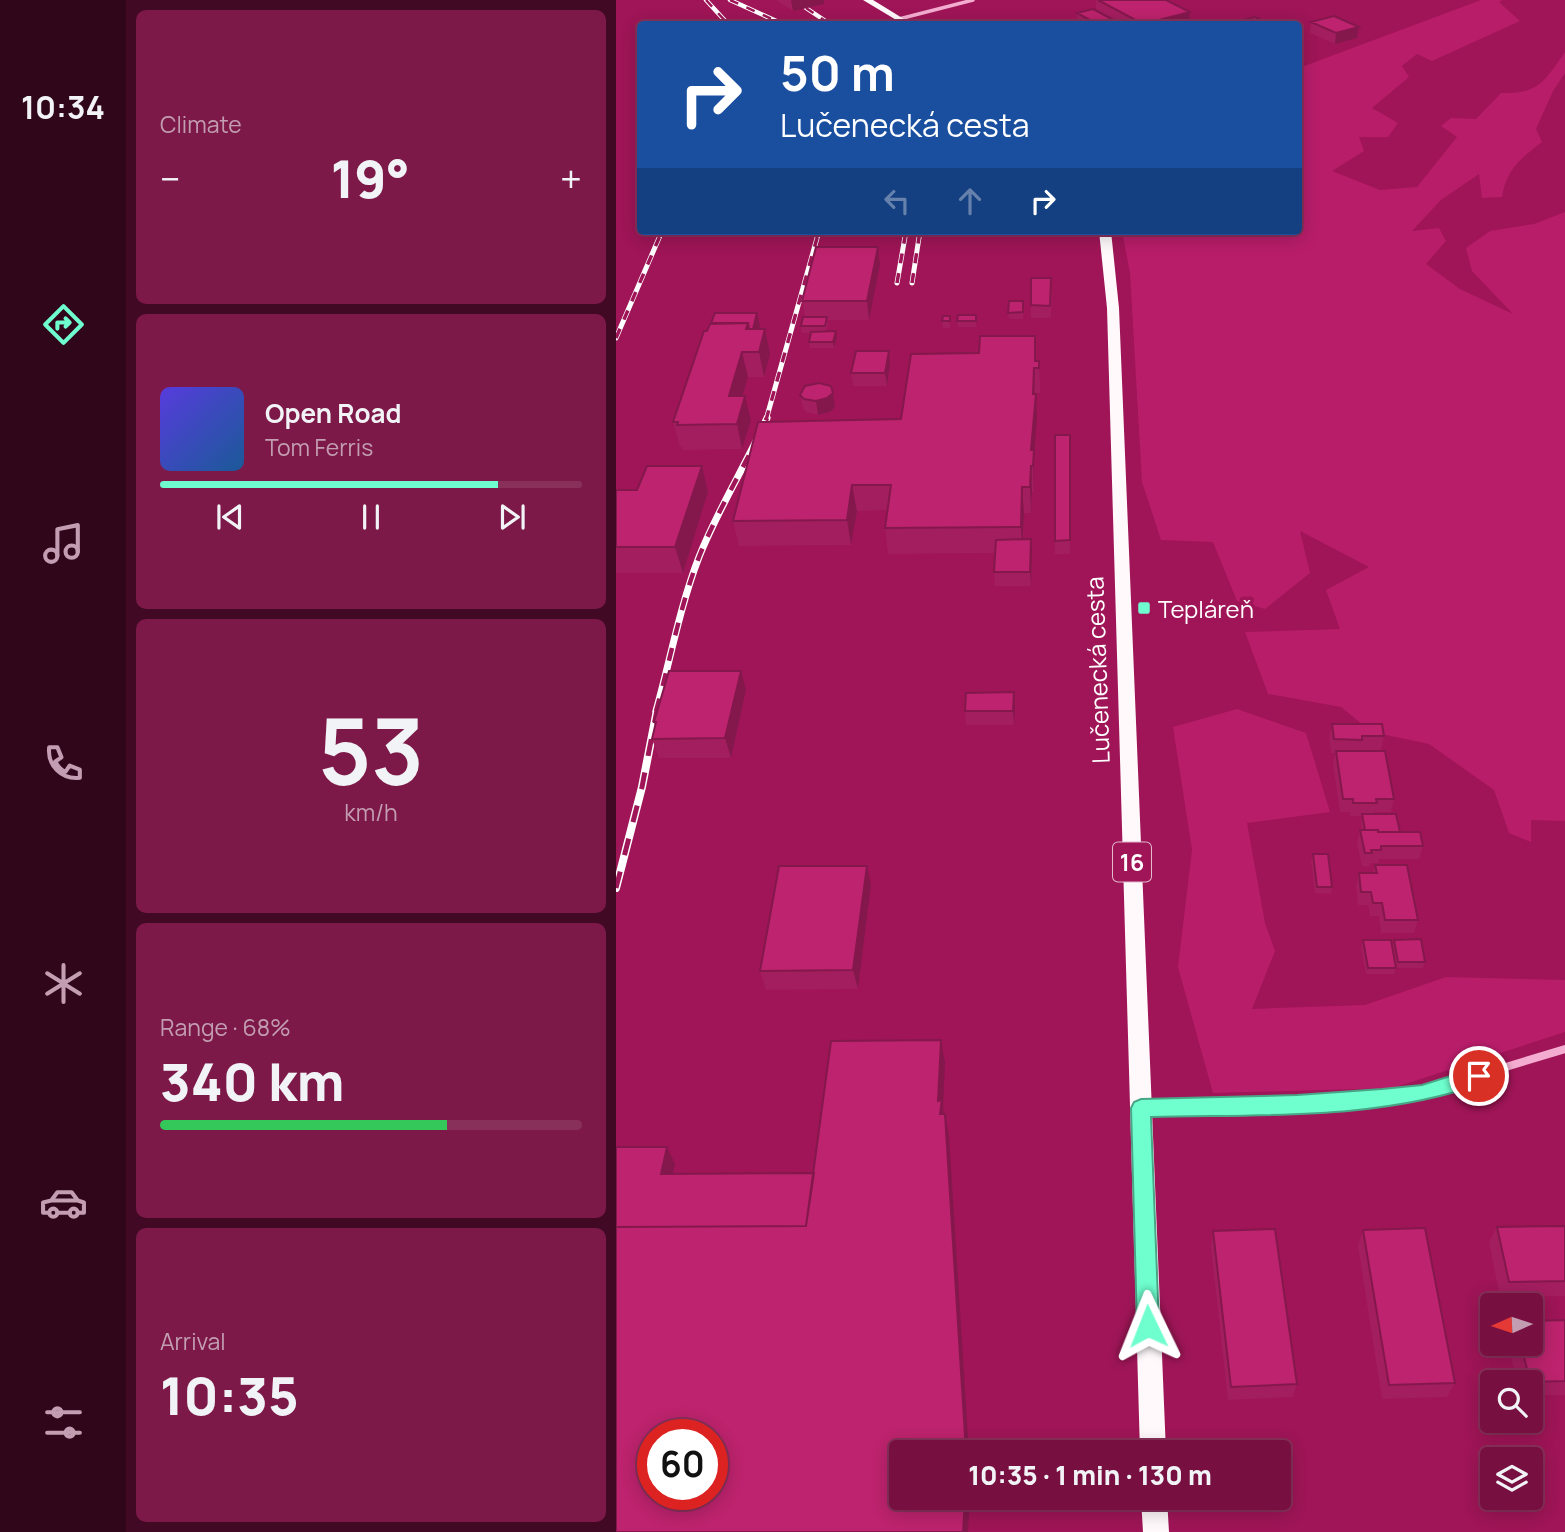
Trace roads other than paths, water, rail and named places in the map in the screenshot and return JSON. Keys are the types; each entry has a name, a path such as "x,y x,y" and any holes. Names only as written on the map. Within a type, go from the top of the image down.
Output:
{"main road":[{"path":"867,0 901,21"},
{"name":"Lučenecká cesta","path":"1105,235 1112,308 1153,1440"},
{"path":"1155,1510 1156,1532"}],"street":[{"path":"906,21 973,0"},
{"path":"1141,1108 1297,1104 1422,1093 1565,1049"}],"railway":[{"path":"706,0 725,21"},
{"path":"730,0 776,21"},
{"path":"806,8 826,21"},
{"path":"616,338 660,235"},
{"path":"766,420 818,235"},
{"path":"897,283 905,235"},
{"path":"912,283 919,235"},
{"path":"656,711 699,557 767,418"},
{"path":"616,888 642,787 657,710"}],"place":[{"name":"Tepláreň","path":"1144,608"}]}
